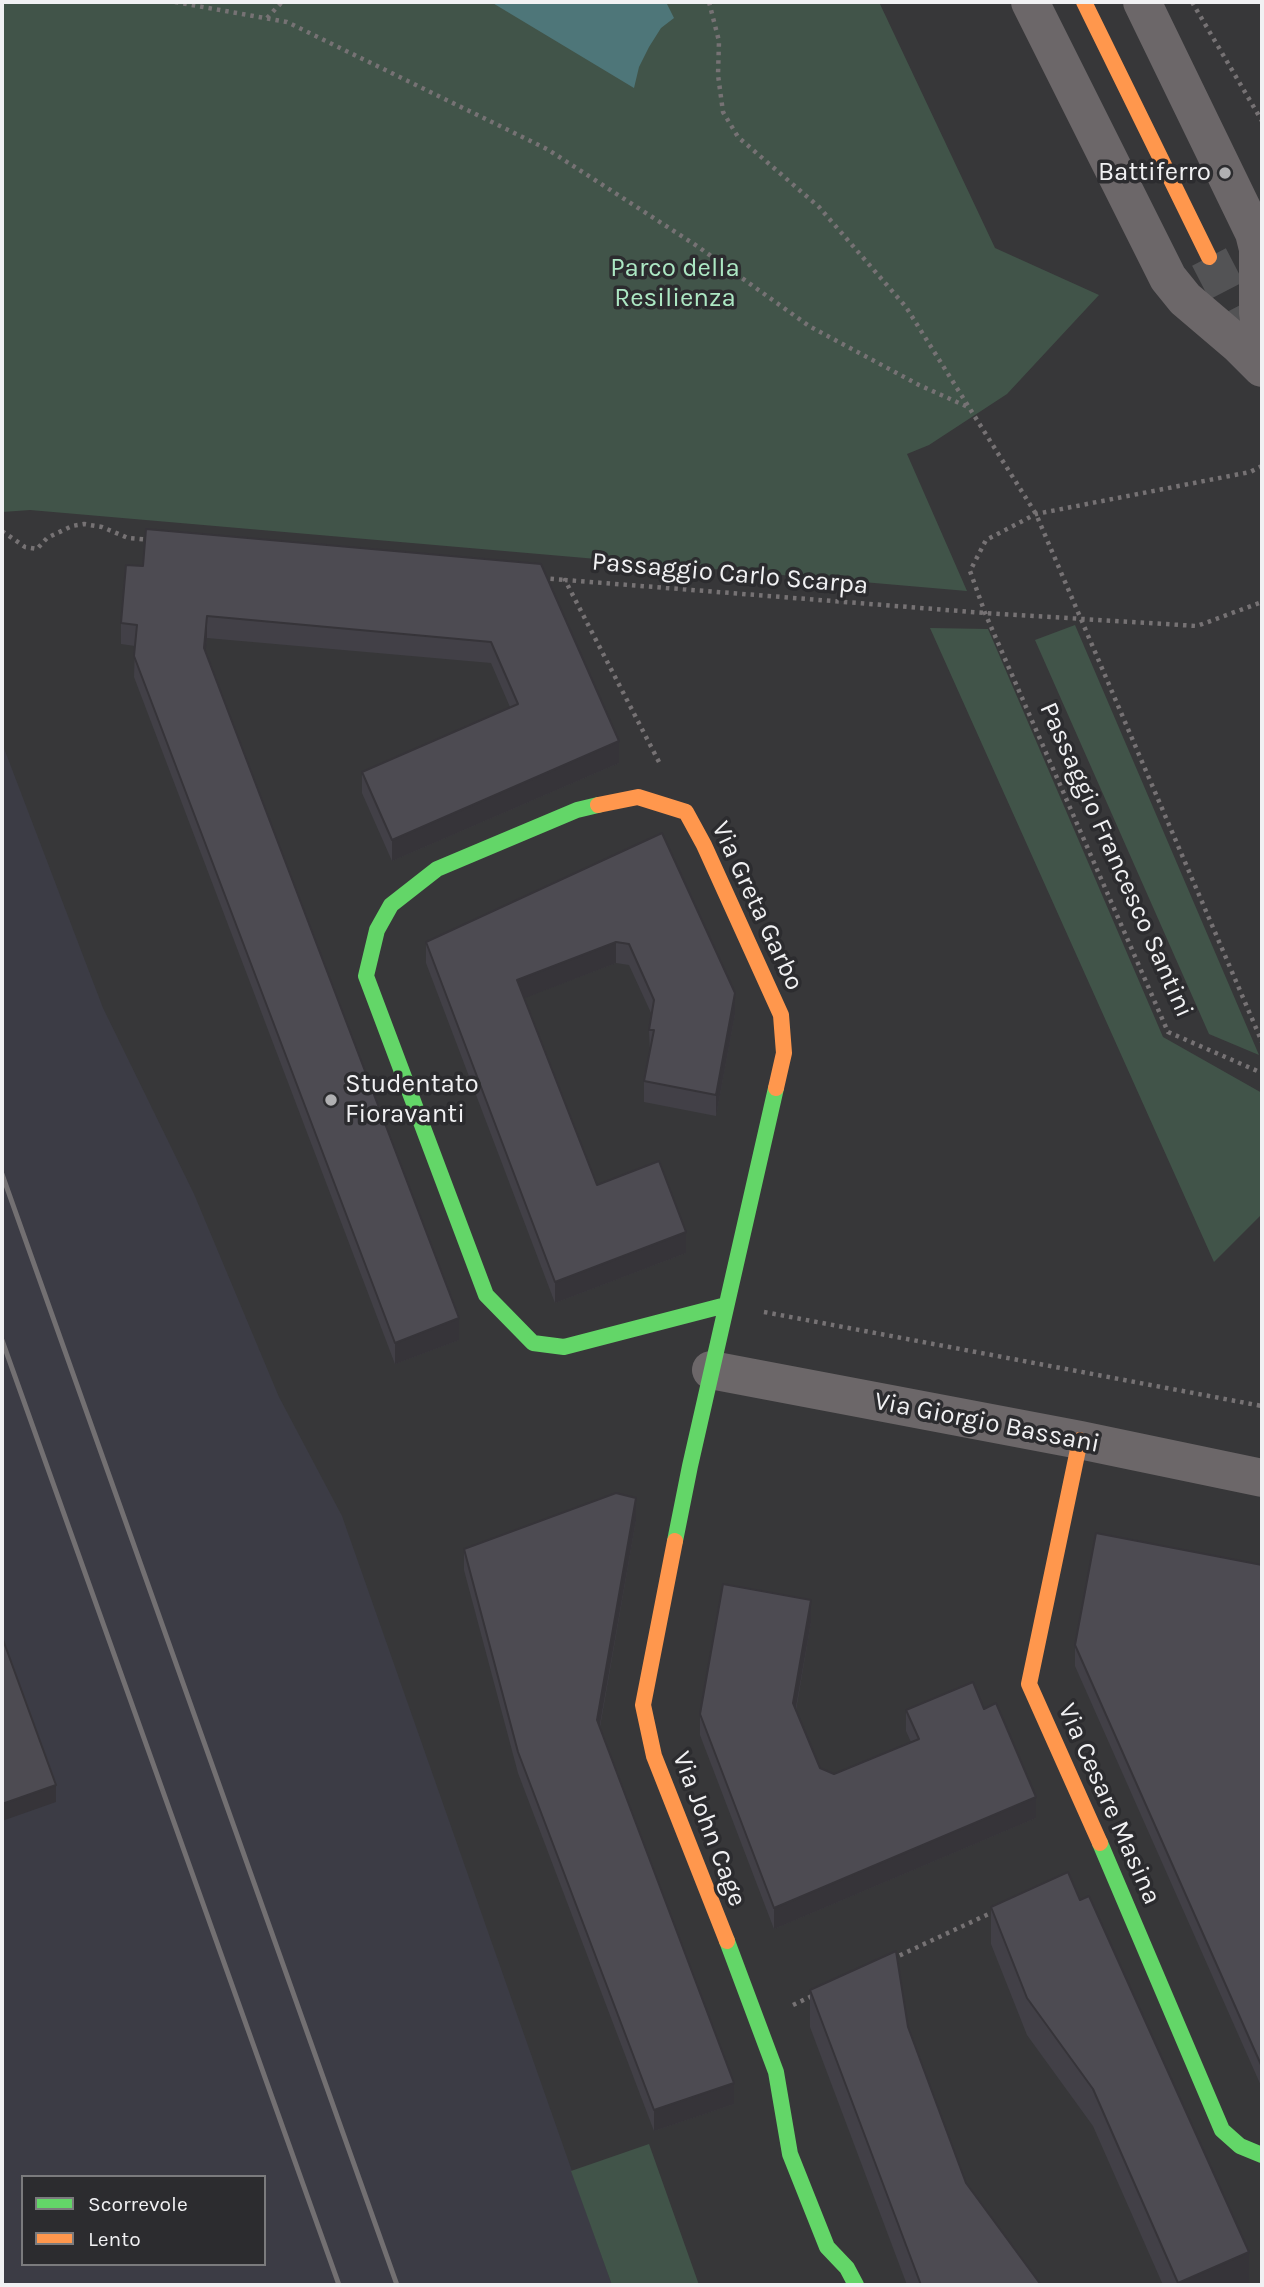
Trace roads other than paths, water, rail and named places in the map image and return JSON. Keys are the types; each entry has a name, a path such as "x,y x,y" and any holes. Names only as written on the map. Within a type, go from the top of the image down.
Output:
{"street":[{"path":"1030,2 1168,278 1185,299 1262,368"},
{"path":"1084,2 1209,257"},
{"path":"1142,2 1254,233 1258,249 1258,313 1262,338"},
{"name":"Via Greta Garbo","path":"711,1370 726,1305 784,1053 781,1015 704,845 686,812 638,797 577,810 437,869 391,905 377,930 366,976 486,1295 533,1343 564,1347 726,1305"},
{"name":"Via Giorgio Bassani","path":"711,1370 1080,1440 1262,1478"},
{"name":"Via John Cage","path":"711,1370 643,1705 653,1756 776,2072 790,2154 827,2247 847,2269 856,2285"},
{"name":"Via Cesare Masina","path":"1080,1440 1029,1684 1107,1858 1222,2130 1240,2146 1262,2155"}],"water":[{"path":"491,2 666,2 674,18 661,28 649,47 639,67 634,88"}],"tunnel":[{"path":"1209,257 1262,360"}],"railway":[{"path":"2,1174 397,2285"},
{"path":"2,1340 339,2285"}],"place":[{"name":"Battiferro","path":"1225,173"},
{"name":"Studentato Fioravanti","path":"331,1100"}],"park label":[{"name":"Parco della Resilienza","path":"675,284"}]}
